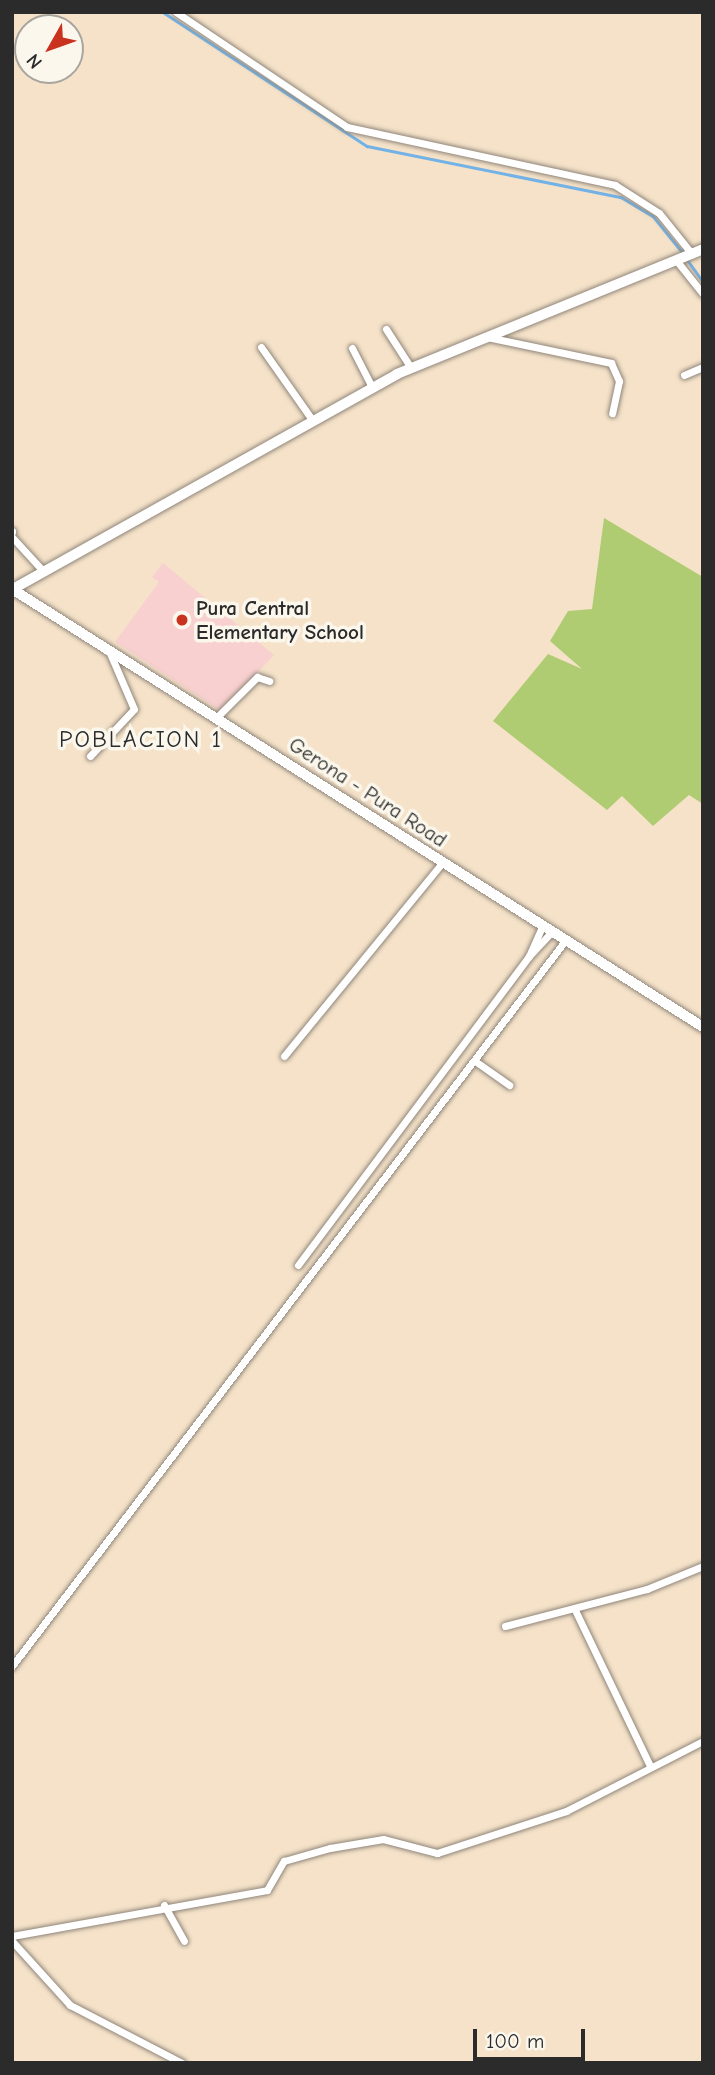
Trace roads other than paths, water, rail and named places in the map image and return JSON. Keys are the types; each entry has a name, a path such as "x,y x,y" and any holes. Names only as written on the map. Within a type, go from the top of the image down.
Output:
{"main road":[{"path":"13,589 372,387 482,336 703,249"},
{"name":"Gerona - Pura Road","path":"13,589 703,1027"}],"street":[{"path":"176,12 347,127 615,185 659,213 692,254"},
{"path":"676,260 703,294"},
{"path":"386,329 411,368"},
{"path":"482,336 611,363 619,381 612,413"},
{"path":"261,347 313,421"},
{"path":"352,348 372,387"},
{"path":"684,374 703,367"},
{"path":"12,537 44,572"},
{"path":"90,756 134,709 108,647"},
{"path":"217,717 253,679 269,681"},
{"path":"284,1056 442,863"},
{"path":"298,1265 529,956 546,929"},
{"path":"12,1666 565,941"},
{"path":"475,1061 509,1085"},
{"path":"505,1626 575,1610 703,1566"},
{"path":"575,1610 650,1766"},
{"path":"182,2063 70,2006 12,1938 164,1905 267,1891 284,1861 330,1848 383,1839 437,1853 558,1815 703,1741"},
{"path":"164,1905 184,1941"}],"waterway":[{"path":"163,12 367,146 621,197 653,216 683,253"},
{"path":"686,258 703,281"}],"place":[{"name":"Pura Central Elementary School","path":"182,620"}],"district":[{"name":"POBLACION 1","path":"141,740"}]}
